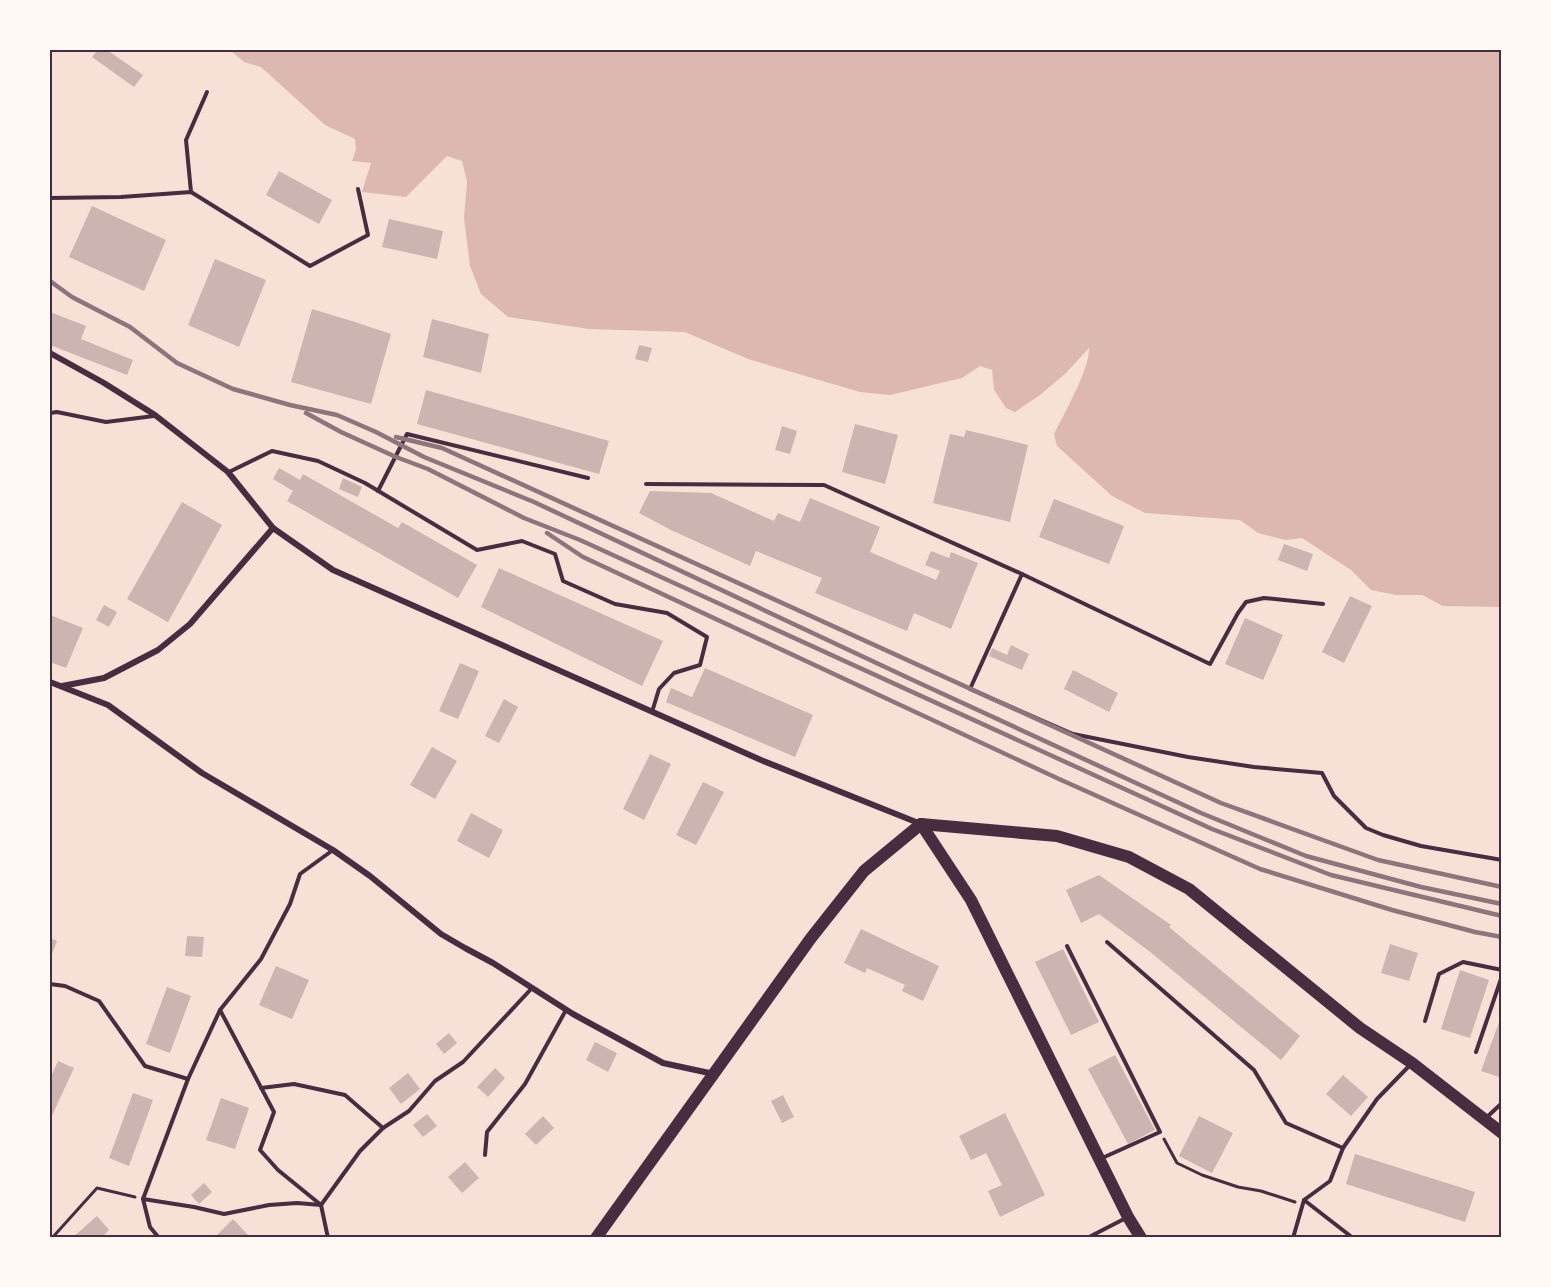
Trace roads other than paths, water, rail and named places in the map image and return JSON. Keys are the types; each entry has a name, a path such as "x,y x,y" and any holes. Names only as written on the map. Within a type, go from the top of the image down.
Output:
{"main road":[{"path":"921,825 971,900 1128,1217 1141,1238"},
{"path":"596,1238 811,938 864,871 921,825 1057,836 1129,857 1189,889 1360,1028 1412,1063 1502,1133"}],"street":[{"path":"50,353 104,382 155,416 228,472 273,528 333,570 761,760 921,825"},
{"path":"61,686 104,678 158,650 190,624 273,528"},
{"path":"50,684 61,686 108,705 202,773 333,850 370,876 441,934 494,963 567,1010 663,1063 714,1074"}],"lane":[{"path":"191,192 186,140 207,92"},
{"path":"50,198 121,197 191,192 310,266 368,235 358,189"},
{"path":"50,412 106,422 155,416"},
{"path":"378,491 407,434 588,478"},
{"path":"228,472 272,451 318,461 365,483 477,550 522,541 555,554 563,581 615,604 667,613 707,638 700,665 674,673 659,689 652,712"},
{"path":"646,484 824,485 1022,574 1210,664 1246,602 1264,598 1323,604"},
{"path":"1022,574 970,688 1073,734 1188,757 1322,773 1334,796 1366,828 1421,846 1502,860"},
{"path":"159,1238 150,1227 142,1199 188,1079 220,1010 261,959 290,904 300,874 333,850"},
{"path":"1107,942 1254,1070 1286,1123 1343,1148"},
{"path":"1067,946 1160,1132 1100,1160"},
{"path":"1425,1021 1440,974 1463,962 1502,970"},
{"path":"1476,1052 1502,976"},
{"path":"50,984 65,986 99,1001 145,1066 188,1079"},
{"path":"321,1205 360,1151 384,1128 409,1112 435,1082 464,1062 533,988"},
{"path":"220,1010 274,1112 260,1150 278,1170 321,1205 328,1238"},
{"path":"485,1155 487,1132 525,1084 567,1010"},
{"path":"1293,1238 1303,1202 1330,1181 1343,1148 1377,1098 1412,1063"},
{"path":"261,1088 294,1084 345,1095 384,1128"},
{"path":"1485,1120 1502,1103"},
{"path":"142,1199 224,1214 269,1205 297,1203 321,1205"},
{"path":"1303,1202 1353,1238"},
{"path":"1090,1237 1128,1217"}],"railway":[{"path":"50,281 72,297 130,327 177,363 233,389 337,415 376,432 424,457 534,502 1201,813 1306,856 1421,887 1502,904"},
{"path":"306,413 341,432 428,469 524,518 580,540 1212,829 1331,875 1502,916"},
{"path":"396,437 442,448 1221,803 1378,860 1502,887"},
{"path":"547,533 583,557 1059,779 1260,869 1392,910 1502,937"}]}
